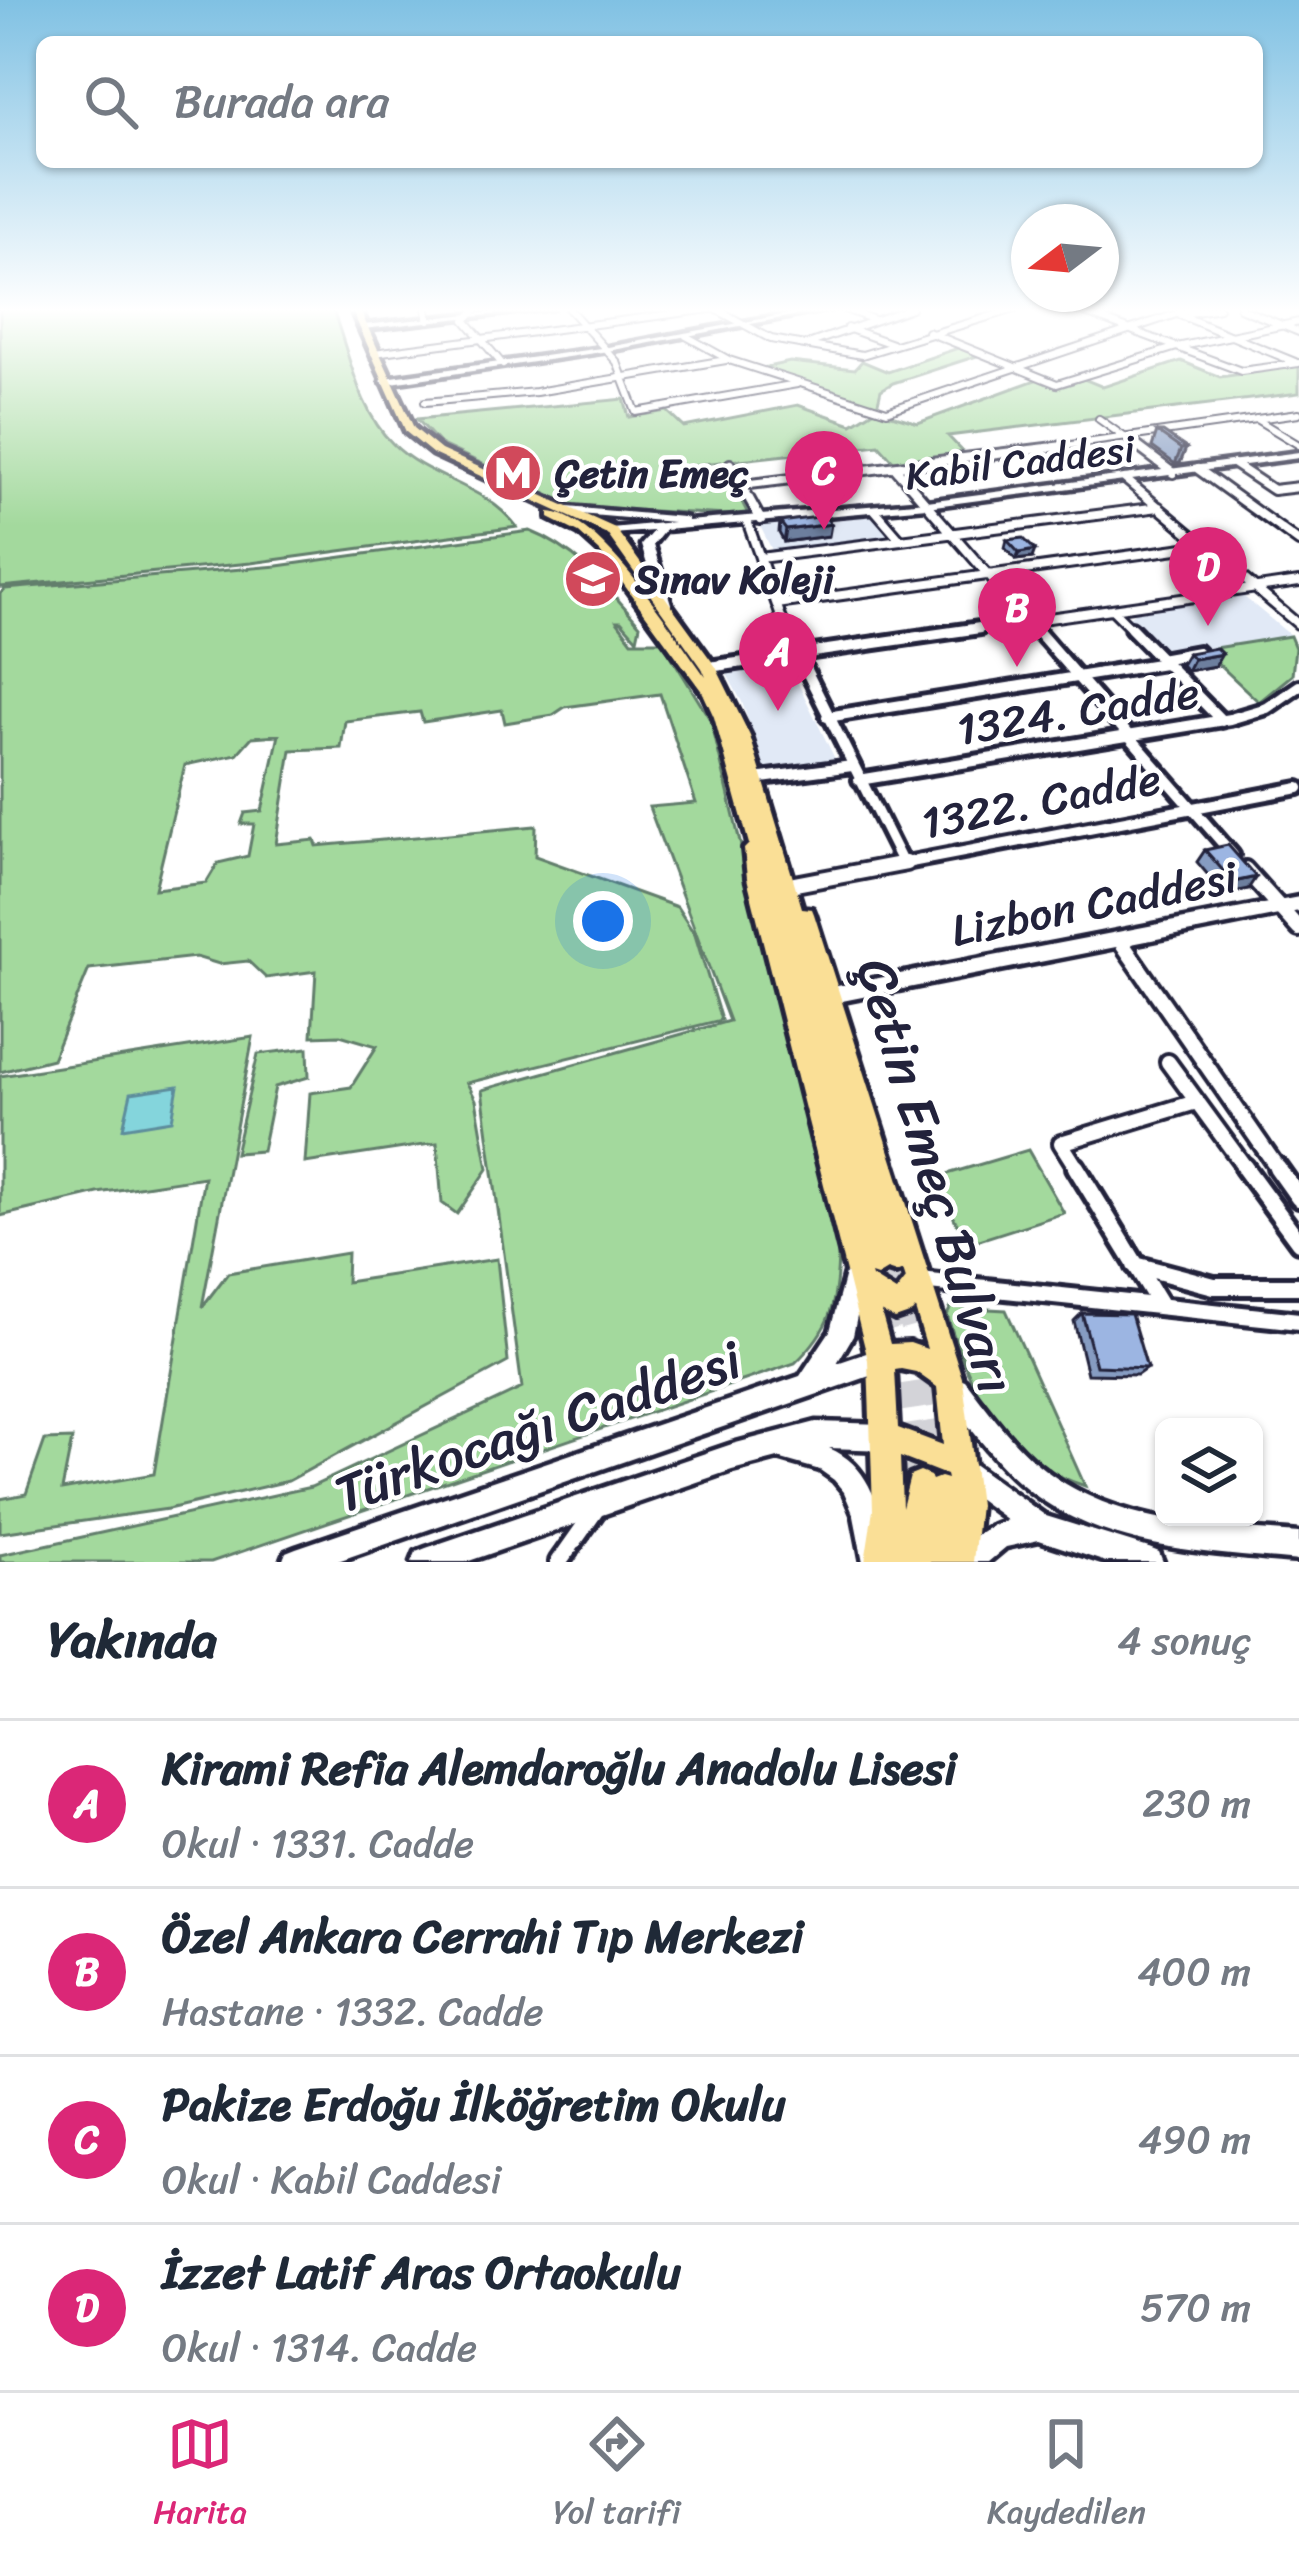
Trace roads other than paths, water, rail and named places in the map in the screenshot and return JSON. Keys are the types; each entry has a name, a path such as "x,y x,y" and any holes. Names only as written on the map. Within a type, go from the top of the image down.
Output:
{"main road":[{"path":"380,382 388,381"},
{"name":"Çetin Emeç Bulvarı","path":"380,382 401,419 437,452 568,510 597,531 666,607 710,667 733,710 754,779 759,829 756,878 872,1267"},
{"name":"Çetin Emeç Bulvarı","path":"380,382 392,425 424,454 597,531 710,692 759,829 872,1267 885,1437 887,1536 878,1562"},
{"name":"Kabil Caddesi","path":"597,531 927,504 1299,455"},
{"path":"568,510 692,522"},
{"name":"Kabil Caddesi","path":"597,531 754,520"},
{"path":"661,528 647,545 666,607"},
{"name":"Çetin Emeç Bulvarı","path":"759,829 795,884 950,1381 964,1505 962,1562"},
{"name":"Lizbon Caddesi","path":"832,995 1299,904"},
{"path":"872,1267 895,1306 920,1281"},
{"name":"Türkocağı Caddesi","path":"810,1381 841,1336 872,1267"},
{"path":"881,1360 910,1356 928,1360 950,1381 996,1447 1042,1489 1092,1516 1177,1534 1299,1547"},
{"name":"Türkocağı Caddesi","path":"296,1562 881,1360"},
{"name":"Türkocağı Caddesi","path":"426,1562 817,1435 885,1437"},
{"path":"885,1437 958,1465 969,1480 1039,1527 1149,1562"},
{"path":"780,1446 828,1455 849,1475 865,1506 878,1562"},
{"path":"910,1562 930,1488 933,1562"},
{"path":"962,1562 1000,1534 1039,1527"}],"street":[{"path":"425,402 594,381"},
{"path":"626,381 637,412 800,383"},
{"path":"793,381 887,411 977,381"},
{"path":"742,485 896,469 1299,413"},
{"path":"1099,419 1173,472"},
{"path":"1256,419 1299,445"},
{"path":"1153,434 1169,446"},
{"path":"1186,457 1299,542"},
{"path":"730,464 754,520 760,557 794,655 903,864"},
{"path":"1234,464 1273,490 1299,487"},
{"path":"896,469 1299,929"},
{"path":"1125,479 1299,625"},
{"path":"760,557 1159,507"},
{"path":"875,509 901,540"},
{"path":"777,604 1206,545"},
{"path":"710,667 1299,582"},
{"path":"1112,610 1222,721"},
{"path":"827,717 1080,677 1212,650"},
{"name":"1324. Cadde","path":"859,780 1222,721 1267,708 1299,686"},
{"path":"754,779 852,766"},
{"name":"1322. Cadde","path":"795,884 1299,788"},
{"path":"1119,939 1299,1198"},
{"path":"1168,1062 1299,1242"},
{"path":"1161,1306 1061,1143 1196,1102"},
{"path":"1135,1265 1214,1286 1299,1286"},
{"path":"920,1281 1299,1321"},
{"path":"559,1562 601,1504"}],"water":[{"path":"178,1086 172,1120 123,1128 131,1093"}],"tunnel":[{"path":"896,1261 917,1340 940,1491"},
{"path":"877,1264 899,1341 920,1486"}],"place":[{"name":"Çetin Emeç","path":"513,473"},
{"name":"Pakize Erdoğu İlköğretim Okulu","path":"824,530"},
{"name":"Sınav Koleji","path":"593,579"},
{"name":"İzzet Latif Aras Ortaokulu","path":"1208,626"},
{"name":"Özel Ankara Cerrahi Tıp Merkezi","path":"1017,667"},
{"name":"Kirami Refia Alemdaroğlu Anadolu Lisesi","path":"778,711"}]}
